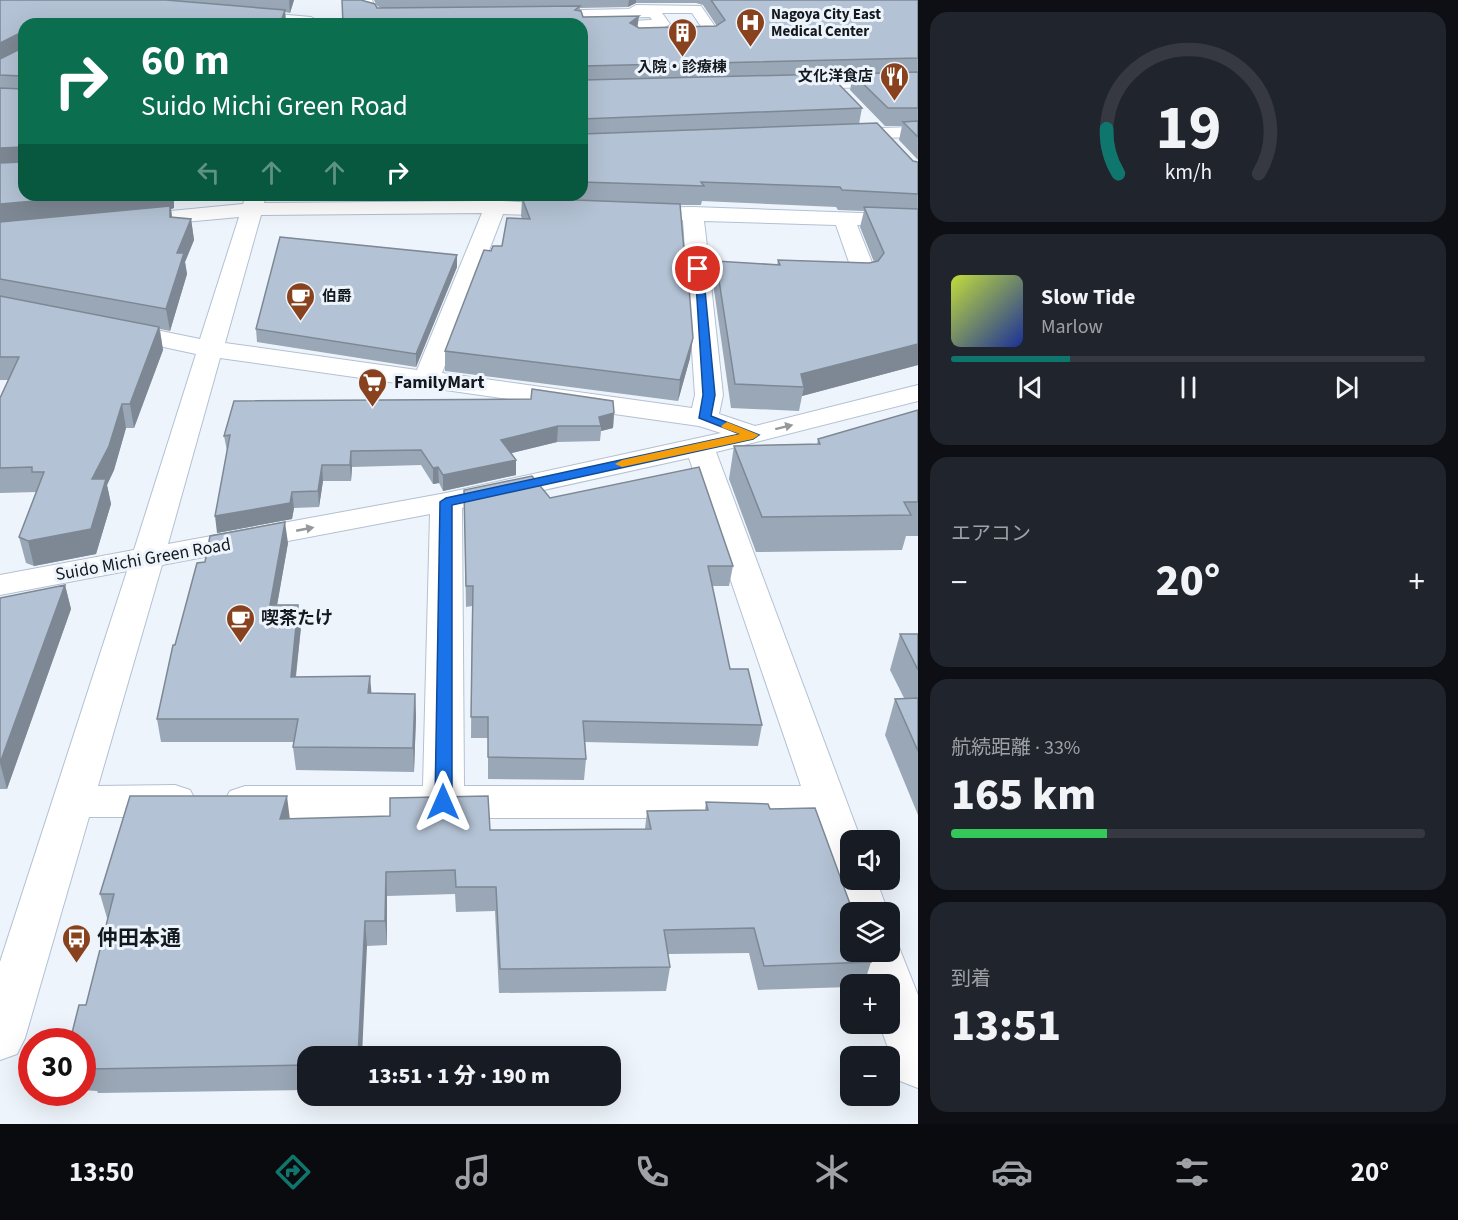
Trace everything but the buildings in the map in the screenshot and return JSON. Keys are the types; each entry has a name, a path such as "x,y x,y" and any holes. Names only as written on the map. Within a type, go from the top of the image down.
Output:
{"street":[{"path":"588,38 714,35 696,9 613,9 604,7 599,0"},
{"path":"355,3 366,1 369,11 386,12"},
{"path":"522,9 584,11"},
{"path":"227,14 295,18"},
{"path":"772,84 918,81"},
{"path":"831,83 851,104"},
{"path":"866,118 895,149"},
{"path":"830,135 918,132"},
{"path":"427,378 493,201"},
{"path":"115,222 254,202 493,201 588,210"},
{"path":"0,1038 74,802 254,202"},
{"path":"612,211 918,220"},
{"path":"693,213 709,395 702,432 840,838"},
{"path":"817,273 865,275 844,218"},
{"path":"698,269 782,272"},
{"path":"92,326 210,349 427,378 702,432"},
{"name":"Suido Michi Green Road","path":"0,585 446,502 702,432 753,435 918,393"},
{"path":"443,802 446,502"},
{"path":"74,802 828,802"},
{"path":"883,962 918,1065"}],"slow traffic":[{"path":"622,464 753,435 727,426"}],"place":[{"name":"Nagoya City East Medical Center","path":"750,48"},
{"name":"入院・診療棟","path":"682,58"},
{"name":"文化洋食店","path":"894,102"},
{"name":"伯爵","path":"301,322"},
{"name":"FamilyMart","path":"373,408"},
{"name":"喫茶たけ","path":"240,644"},
{"name":"仲田本通","path":"76,964"}],"route":[{"path":"443,802 446,502 753,435 704,418 709,395 698,269"}]}
